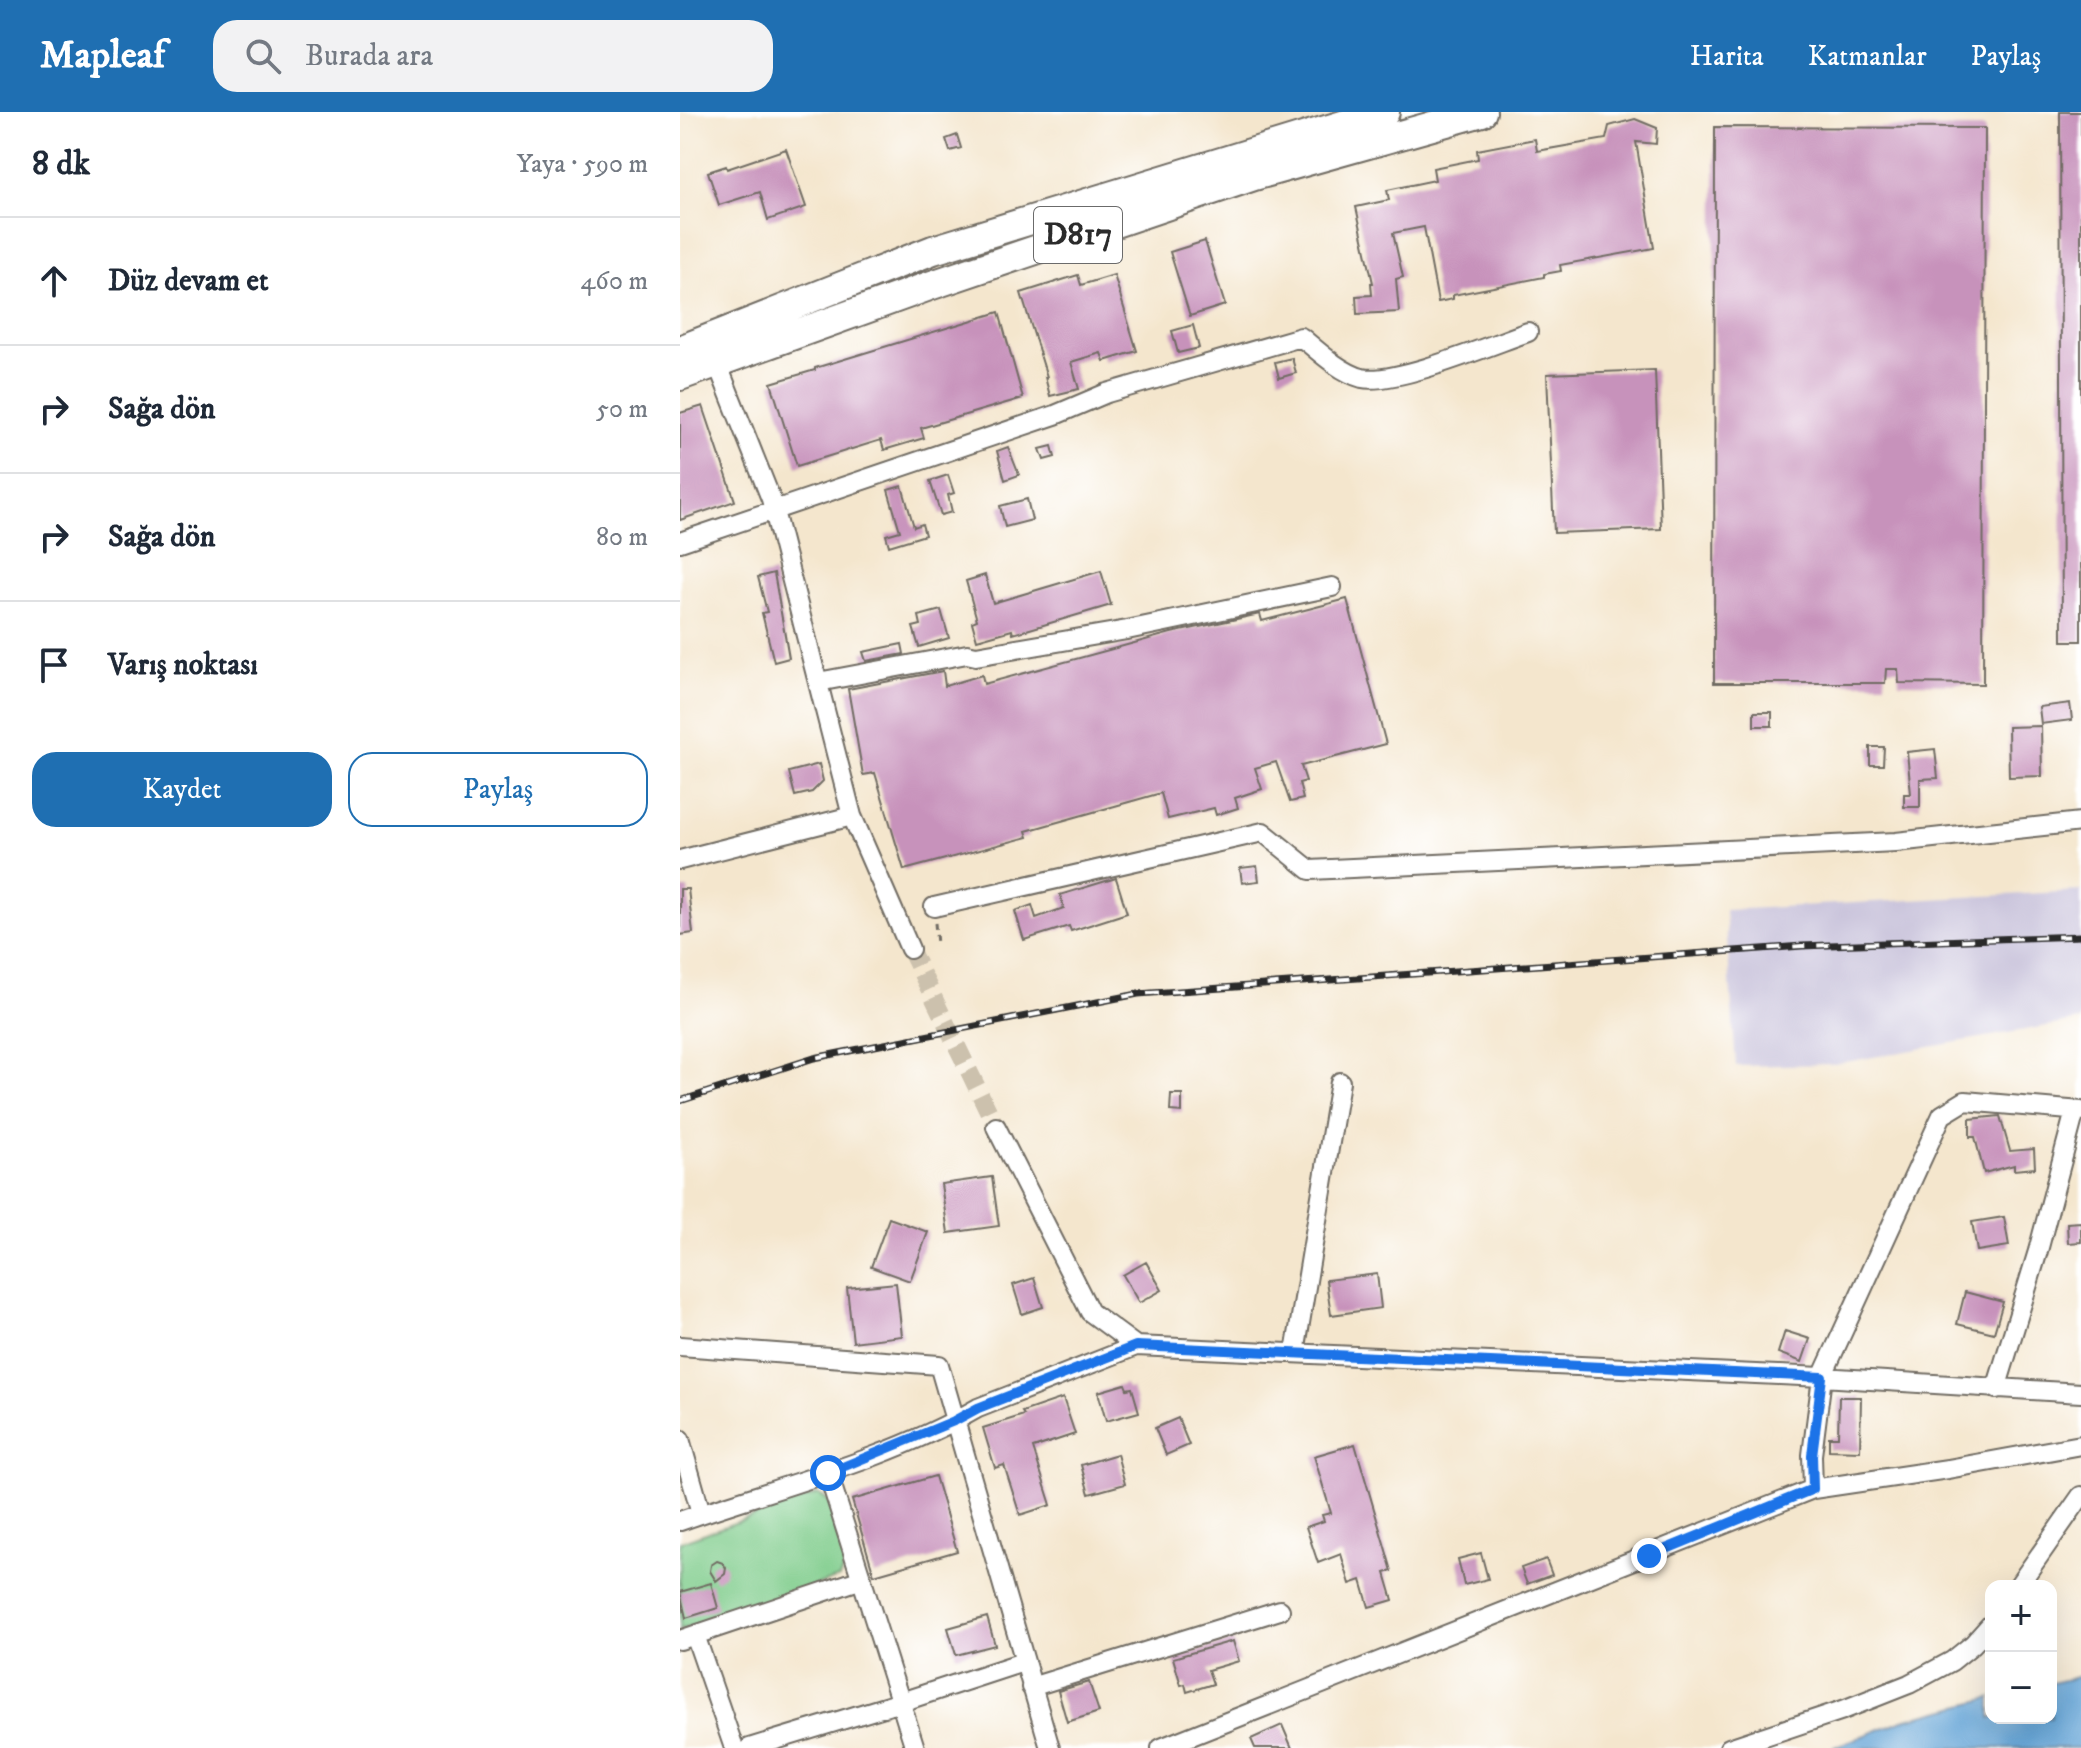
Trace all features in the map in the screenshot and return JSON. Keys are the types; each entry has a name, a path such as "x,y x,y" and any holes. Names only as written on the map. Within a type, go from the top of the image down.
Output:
{"highway":[{"name":"D817","path":"680,376 711,350 933,250 1385,112"},
{"name":"D817","path":"680,350 711,350 932,285 1239,181 1482,112"}],"street":[{"path":"680,542 1055,415 1107,393 1301,337 1332,362 1363,378 1405,375 1528,332"},
{"path":"711,350 774,510 852,816 910,949"},
{"path":"818,682 967,654 976,656 1127,630 1332,587"},
{"path":"680,860 852,816"},
{"path":"934,907 1263,832 1310,870 1896,842 2081,822"},
{"path":"1295,1353 1340,1082"},
{"path":"1813,1489 1812,1455 1822,1377 1942,1115 1965,1101 2078,1111 1996,1389"},
{"path":"996,1127 1090,1312 1136,1346"},
{"path":"680,1346 939,1365 1050,1748"},
{"path":"680,1521 828,1473 978,1408 1136,1346 1822,1377 2081,1393"},
{"path":"680,1439 701,1513"},
{"path":"1161,1748 1813,1489 2081,1445"},
{"path":"828,1473 915,1748"},
{"path":"2022,1580 2081,1496"},
{"path":"734,1748 687,1638 862,1579"},
{"path":"1031,1687 1280,1610"},
{"path":"1729,1748 1804,1724 1909,1684 1952,1661 1985,1631"},
{"path":"749,1748 1023,1662"}],"path":[{"path":"934,907 937,944"}],"shaded area":[{"path":"2081,891 2081,1020 1834,1064 1736,1066 1725,910"}],"green space":[{"path":"818,1494 830,1502 845,1564 839,1578 680,1630 680,1542"}],"water":[{"path":"2081,1676 2081,1748 1832,1748 1903,1720 1985,1700 1985,1724 2057,1724 2057,1682"}],"building":[{"path":"2060,112 2081,112 2081,641 2062,641"},
{"path":"1635,119 1657,128 1656,144 1636,142 1654,248 1560,265 1561,271 1544,274 1544,277 1453,295 1453,299 1438,302 1424,227 1393,233 1403,277 1396,279 1399,312 1357,314 1356,296 1372,295 1373,283 1356,207 1389,200 1387,190 1435,180 1433,168 1478,159 1477,150 1535,139 1537,151 1606,139 1609,126"},
{"path":"1715,127 1985,128 1983,684 1899,683 1898,669 1886,669 1885,683 1714,683"},
{"path":"957,135 961,148 950,151 946,139"},
{"path":"786,149 806,207 768,220 760,192 719,205 708,172 726,166 727,169"},
{"path":"1205,241 1225,305 1190,316 1170,252"},
{"path":"1078,275 1081,285 1114,275 1137,351 1104,361 1101,353 1071,362 1079,389 1050,396 1021,293"},
{"path":"999,312 1023,398 921,428 924,438 884,450 881,440 797,466 771,383"},
{"path":"1193,325 1199,348 1178,353 1172,331"},
{"path":"1292,358 1296,373 1279,378 1275,362"},
{"path":"1655,370 1661,529 1554,533 1547,374"},
{"path":"703,406 735,501 680,520 680,413"},
{"path":"1052,446 1055,457 1044,460 1040,449"},
{"path":"1008,447 1019,475 1005,480 997,451"},
{"path":"948,475 954,493 948,495 952,512 941,515 930,481"},
{"path":"902,486 914,527 922,524 925,535 889,546 886,535 900,531 888,490"},
{"path":"1027,499 1032,520 1005,527 1000,506"},
{"path":"1101,571 1111,605 1013,634 1012,630 977,640 972,622 977,620 966,581 985,575 993,603"},
{"path":"774,573 789,658 774,662 762,613 767,612 758,577"},
{"path":"1347,599 1386,744 1301,766 1306,781 1299,783 1303,799 1290,802 1276,762 1255,768 1262,789 1235,798 1238,808 1216,815 1214,808 1168,819 1161,793 1026,831 1028,837 904,870 875,773 863,775 848,689 943,671 945,686 982,675 984,684 1171,633 1260,614 1262,621"},
{"path":"941,610 949,638 919,647 913,627 921,625 919,616"},
{"path":"902,644 904,654 866,661 863,652"},
{"path":"2070,703 2072,720 2041,724 2039,707"},
{"path":"1754,712 1772,712 1772,726 1754,726"},
{"path":"2041,726 2042,776 2009,777 2008,727"},
{"path":"1870,747 1884,747 1883,765 1870,765"},
{"path":"1935,749 1938,778 1920,779 1920,807 1904,807 1904,794 1911,794 1907,752"},
{"path":"819,764 823,781 812,792 795,796 789,772"},
{"path":"1257,866 1259,881 1242,883 1240,868"},
{"path":"1116,878 1127,913 1071,931 1069,926 1024,940 1015,911 1032,905 1036,918 1064,908 1060,895"},
{"path":"680,889 688,889 693,933 680,935"},
{"path":"1171,1094 1182,1094 1182,1112 1170,1111"},
{"path":"2000,1116 2010,1151 2034,1149 2035,1168 2014,1170 2014,1165 1984,1173 1975,1137 1970,1137 1970,1119"},
{"path":"992,1177 999,1226 948,1233 941,1184"},
{"path":"2004,1217 2009,1246 1977,1251 1972,1222"},
{"path":"889,1218 928,1232 910,1281 871,1267"},
{"path":"2081,1222 2081,1242 2068,1243 2067,1223"},
{"path":"1146,1262 1162,1290 1139,1303 1123,1275"},
{"path":"1377,1274 1381,1308 1331,1315 1326,1280"},
{"path":"1034,1278 1043,1307 1022,1314 1013,1285"},
{"path":"896,1283 902,1336 853,1342 847,1288"},
{"path":"1965,1292 2003,1302 1994,1333 1957,1324"},
{"path":"1785,1331 1810,1339 1802,1362 1778,1353"},
{"path":"1125,1384 1127,1389 1132,1388 1139,1412 1106,1421 1098,1392"},
{"path":"1839,1397 1861,1397 1860,1451 1829,1450 1829,1437 1838,1437"},
{"path":"1063,1398 1075,1434 1033,1448 1051,1505 1020,1515 1004,1465 995,1468 983,1428"},
{"path":"1178,1418 1189,1445 1166,1455 1155,1428"},
{"path":"1355,1444 1392,1571 1385,1573 1393,1600 1369,1607 1361,1580 1350,1584 1341,1554 1318,1563 1306,1527 1324,1521 1322,1515 1331,1513 1314,1456"},
{"path":"1117,1454 1125,1484 1089,1494 1081,1465"},
{"path":"935,1476 957,1551 874,1575 852,1500"},
{"path":"1481,1553 1488,1579 1464,1585 1458,1559"},
{"path":"1546,1559 1552,1575 1527,1584 1521,1568"},
{"path":"717,1561 726,1568 725,1574 716,1581 710,1571 711,1565"},
{"path":"711,1583 718,1608 686,1618 680,1592"},
{"path":"987,1617 995,1645 956,1655 948,1628"},
{"path":"1233,1641 1239,1661 1208,1670 1213,1684 1187,1692 1185,1684 1181,1685 1173,1658"},
{"path":"1089,1682 1099,1712 1067,1722 1058,1691"},
{"path":"1282,1725 1292,1748 1255,1748 1251,1739"}],"tunnel":[{"path":"910,949 996,1127"}],"railway":[{"path":"680,1101 814,1058 1138,994 1802,946 2081,936"}],"route":[{"path":"828,1473 978,1408 1136,1346 1822,1377 1812,1455 1813,1489 1649,1556"}]}
